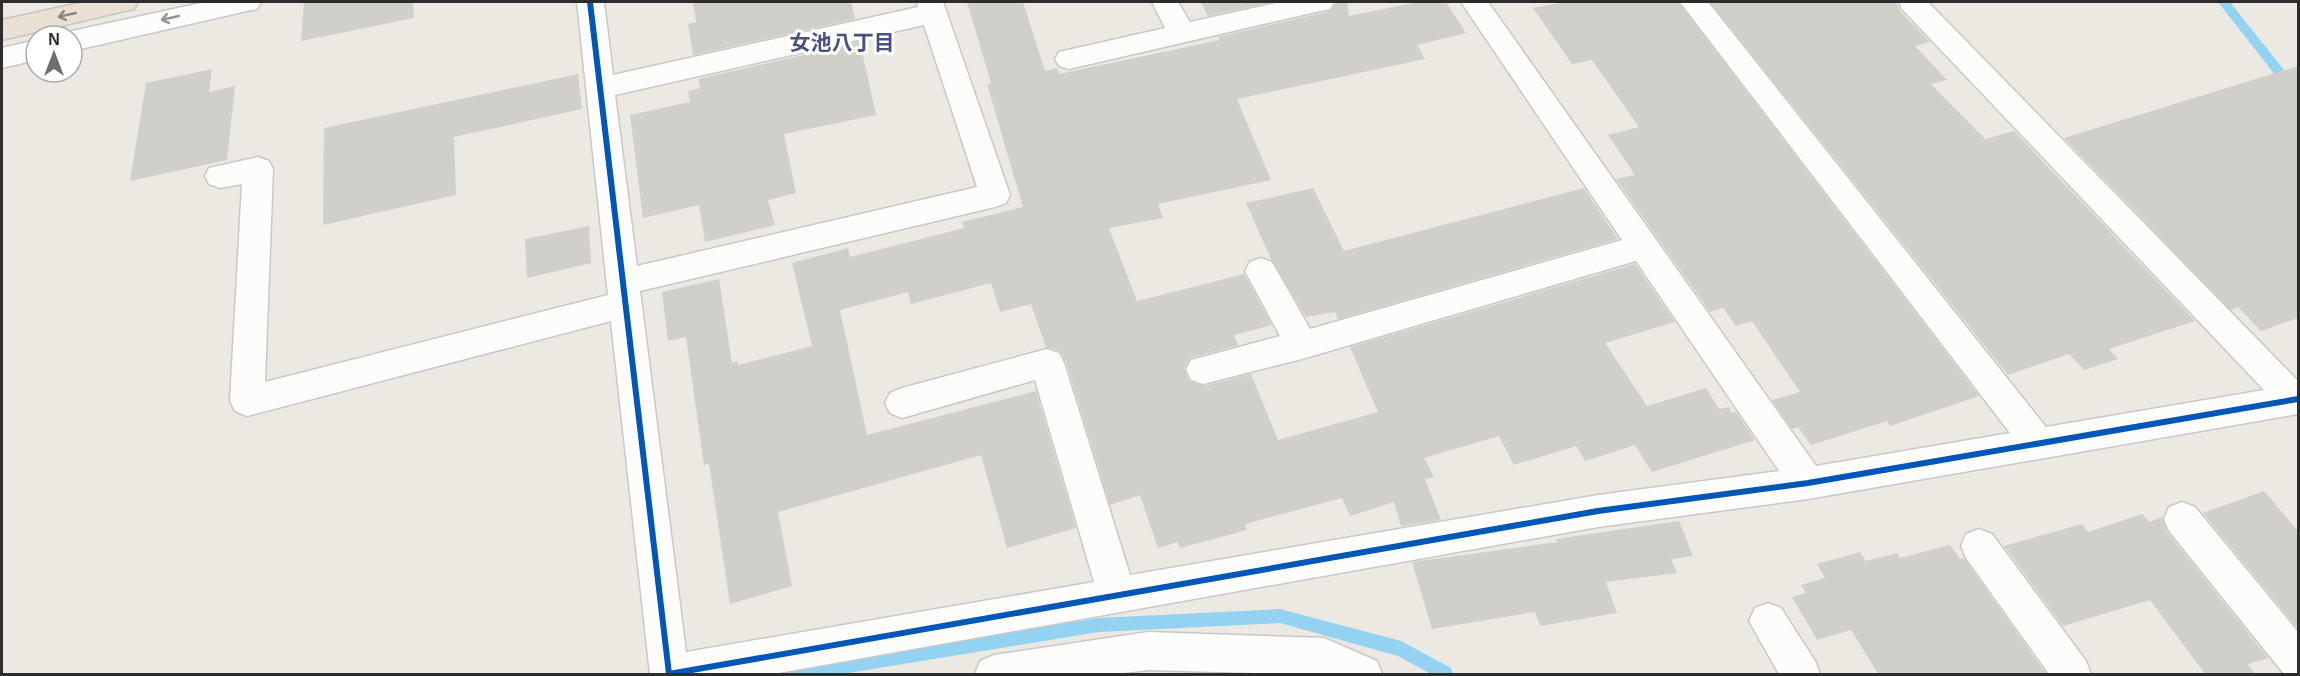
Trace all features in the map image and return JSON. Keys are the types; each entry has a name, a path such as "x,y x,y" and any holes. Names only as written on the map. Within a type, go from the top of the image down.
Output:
{"highway":[{"path":"2,7 32,2"},
{"path":"2,30 124,2"}],"street":[{"path":"84,38 248,2"},
{"path":"590,2 669,674 1598,511 1808,483 2297,399"},
{"path":"1165,2 1182,34"},
{"path":"1069,59 1320,2"},
{"path":"1474,2 1808,483"},
{"path":"1693,2 2038,444"},
{"path":"1912,2 2297,399"},
{"path":"220,176 258,169 246,401 625,293 995,195 932,7 600,88"},
{"path":"2,58 24,53"},
{"path":"1203,370 1302,345 1644,246"},
{"path":"1261,271 1302,345"},
{"path":"902,403 1047,363 1117,595"},
{"path":"2182,519 2298,661"},
{"path":"1978,546 2072,675"},
{"path":"1768,621 1801,675"},
{"path":"994,675 1148,651 1324,657 1362,675"}],"building":[{"path":"304,2 413,2 414,18 301,41"},
{"path":"693,2 851,2 855,19 693,55 688,24 696,22"},
{"path":"967,2 1023,2 1045,71 1057,68 1059,74 1220,40 1218,37 1330,11 1336,2 1347,2 1349,16 1418,2 1446,2 1466,33 1417,45 1425,59 1237,99 1271,180 1158,204 1163,218 1109,228 1137,301 1244,274 1272,325 1234,335 1238,345 1190,358 1184,369 1189,381 1204,386 1251,374 1278,440 1378,412 1350,347 1635,264 1675,322 1605,343 1647,406 1706,388 1719,409 1729,407 1732,413 1736,412 1755,440 1652,472 1635,445 1585,461 1576,446 1514,465 1499,436 1424,458 1434,477 1425,479 1441,520 1401,526 1394,502 1350,516 1342,498 1245,524 1247,530 1180,548 1178,542 1158,548 1140,495 1110,505 1066,362 1060,351 1046,347 1031,304 1000,312 991,283 911,304 908,292 840,310 867,435 1036,391 1076,528 1007,548 981,455 778,512 792,586 730,604 709,464 704,465 686,337 668,341 662,292 719,279 732,363 737,361 738,365 812,346 792,263 848,248 850,257 964,228 962,222 1023,207 987,84 991,83"},
{"path":"1201,2 1273,2 1208,16"},
{"path":"1565,2 1678,2 1979,396 1890,426 1887,421 1811,445 1798,427 1792,429 1772,400 1800,392 1752,321 1736,326 1723,308 1710,312 1616,179 1635,175 1608,135 1639,127 1592,60 1572,64 1533,8"},
{"path":"1710,2 1896,2 1900,11 1930,42 1915,46 1947,80 1931,84 1985,139 2014,131 2195,321 2109,349 2118,359 2084,370 2069,354 2008,375"},
{"path":"860,42 876,115 784,134 796,193 768,200 775,225 705,242 699,205 643,218 630,115 690,102 688,91 700,88 698,79"},
{"path":"2298,66 2298,318 2261,331 2238,307 2231,310 2064,138"},
{"path":"212,69 209,92 235,86 227,160 130,181 146,83"},
{"path":"578,74 582,109 454,137 456,195 323,225 324,128"},
{"path":"1313,188 1344,251 1584,188 1618,239 1338,319 1335,312 1306,317 1271,259 1246,203"},
{"path":"589,226 591,263 527,278 525,239"},
{"path":"2264,491 2298,531 2298,629 2203,513"},
{"path":"2142,514 2149,522 2162,517 2167,532 2268,658 2248,664 2256,675 2206,675 2150,600 2063,626 2004,546 2082,524 2088,532"},
{"path":"1679,521 1693,556 1671,559 1677,573 1606,582 1617,613 1540,626 1535,612 1432,629 1412,562 1558,542 1556,539"},
{"path":"1950,545 1960,559 1964,558 2047,675 1879,675 1851,630 1817,640 1792,597 1806,593 1801,585 1825,578 1817,564 1860,552 1866,561 1897,553 1900,558"}],"waterway":[{"path":"2224,2 2298,96"},
{"path":"798,674 1099,625 1280,616 1401,649 1445,674"}],"cycle path":[{"path":"590,2 669,674"},
{"path":"669,674 1598,511 1808,483 2298,399"}],"district":[{"name":"女池八丁目","path":"842,43"}]}
